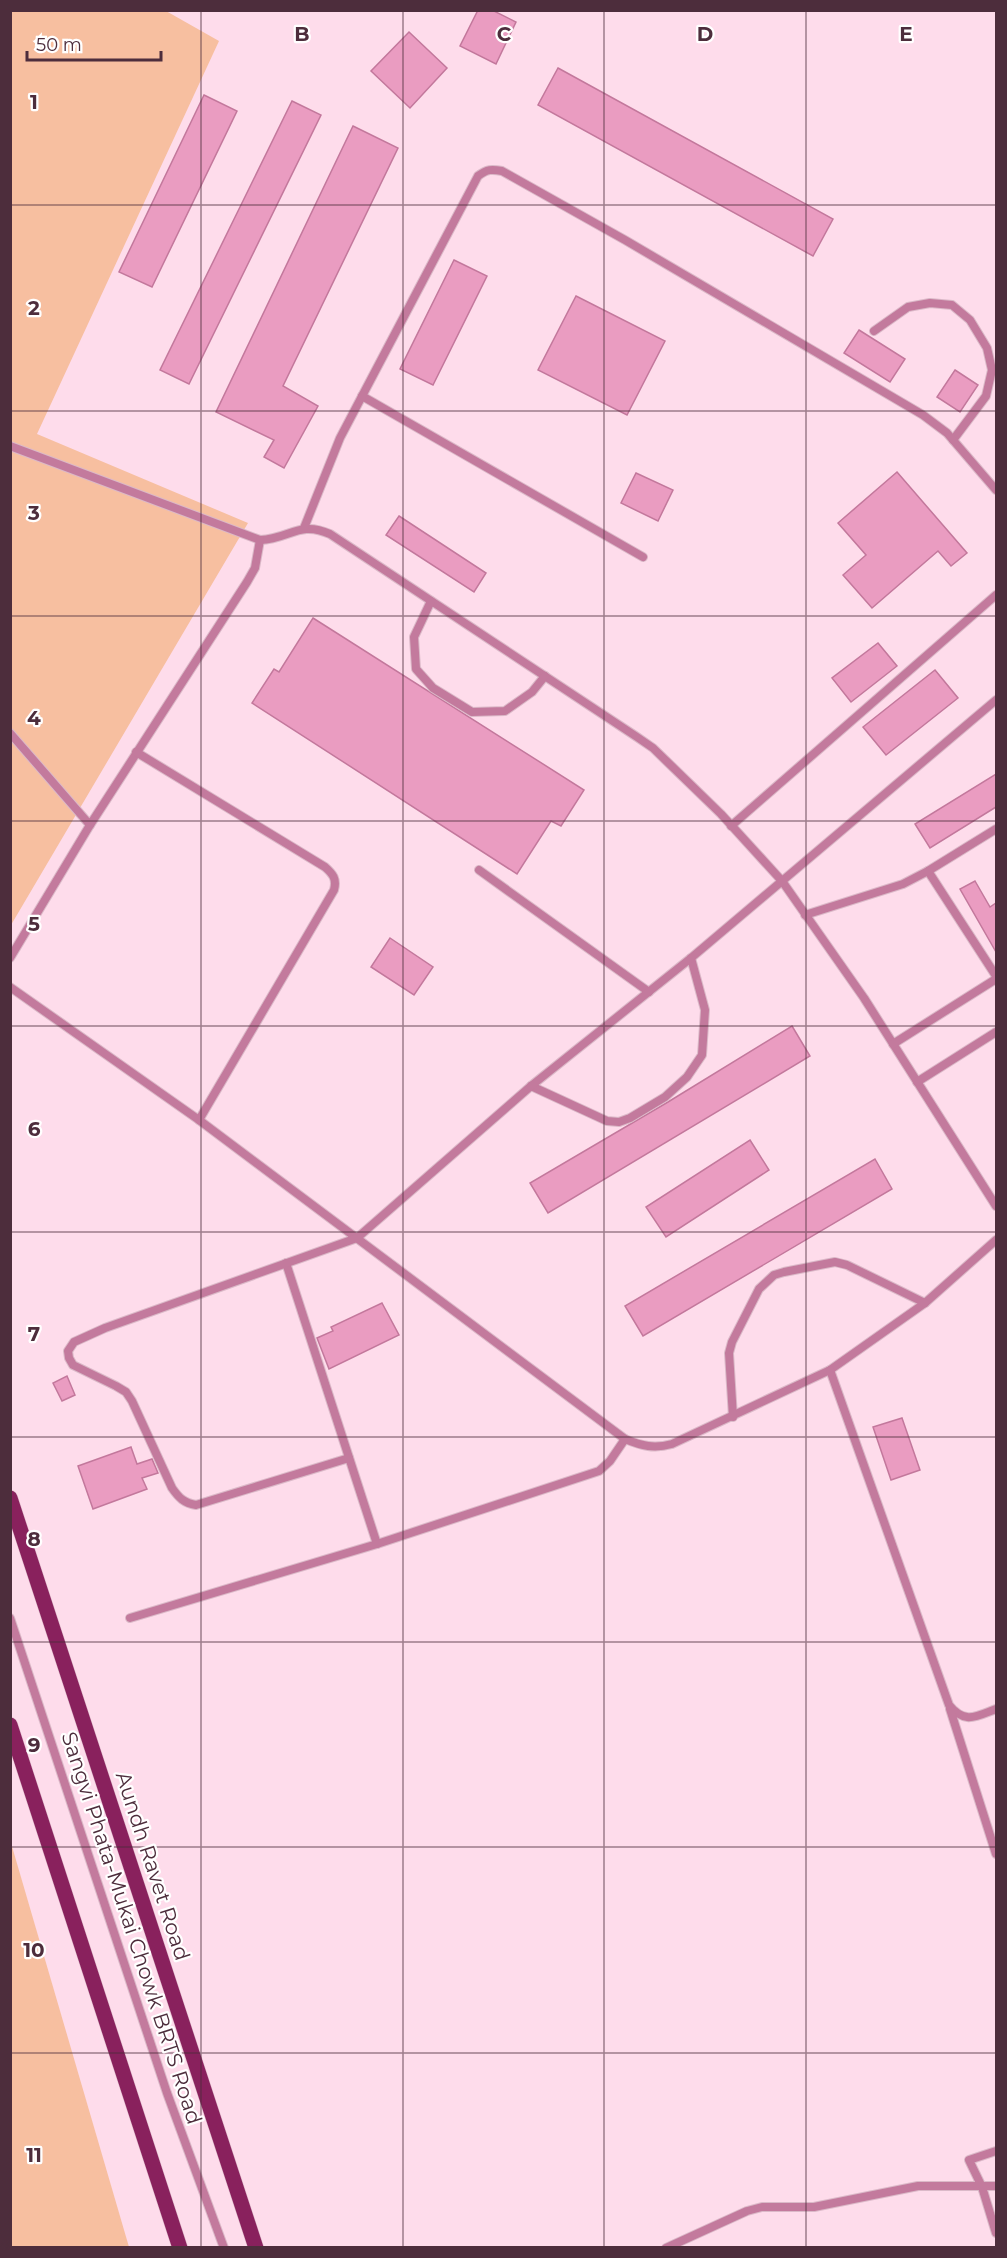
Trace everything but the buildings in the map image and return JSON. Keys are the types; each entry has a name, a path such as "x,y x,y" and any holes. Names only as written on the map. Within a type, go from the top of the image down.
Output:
{"main road":[{"name":"Aundh Ravet Road","path":"10,1498 256,2247"},
{"path":"10,1725 180,2247"}],"lane":[{"path":"304,528 340,438 478,176 492,169 502,171 646,252 923,415 937,424 953,440 996,490"},
{"path":"874,331 908,307 930,303 952,305 970,320 987,348 992,370 986,396 953,440"},
{"path":"362,396 644,557"},
{"path":"10,446 260,540 275,540 304,528 317,528 330,534 653,748 782,881 893,1044 996,1206"},
{"path":"10,958 136,752 247,582 255,568 260,540"},
{"path":"731,826 996,595"},
{"path":"430,601 414,637 416,669 433,688 472,712 505,711 532,692 544,676"},
{"path":"349,1458 196,1505 187,1503 178,1497 172,1488 126,1392 74,1365 69,1358 68,1351 74,1342 105,1328 357,1238 531,1086 691,958 996,700"},
{"path":"10,733 90,825"},
{"path":"136,752 325,867 333,875 336,883 199,1120"},
{"path":"805,915 894,888 928,871 996,829"},
{"path":"478,870 649,992"},
{"path":"893,1044 996,977 928,871"},
{"path":"531,1086 607,1120 619,1122 665,1097 687,1077 702,1055 705,1010 691,958"},
{"path":"10,987 199,1120 625,1439 643,1447 658,1448 672,1444 830,1370 925,1303 996,1239"},
{"path":"917,1082 996,1032"},
{"path":"733,1417 729,1353 732,1342 759,1289 774,1275 835,1262 847,1265 925,1303"},
{"path":"286,1263 377,1544"},
{"path":"830,1370 949,1706 996,1854"},
{"path":"130,1618 377,1544 598,1471 610,1461 625,1439"},
{"name":"Sangvi Phata-Mukai Chowk BRTS Road","path":"10,1618 167,2093 224,2247"},
{"path":"949,1706 961,1716 970,1718 996,1709"},
{"path":"996,2151 969,2160 982,2187 996,2233"},
{"path":"666,2247 747,2211 762,2207 814,2207 918,2186 996,2186"}],"shaded area":[{"path":"11,11 166,11 219,41 37,434 248,523 11,925"},
{"path":"11,1843 129,2247 11,2247"}]}
